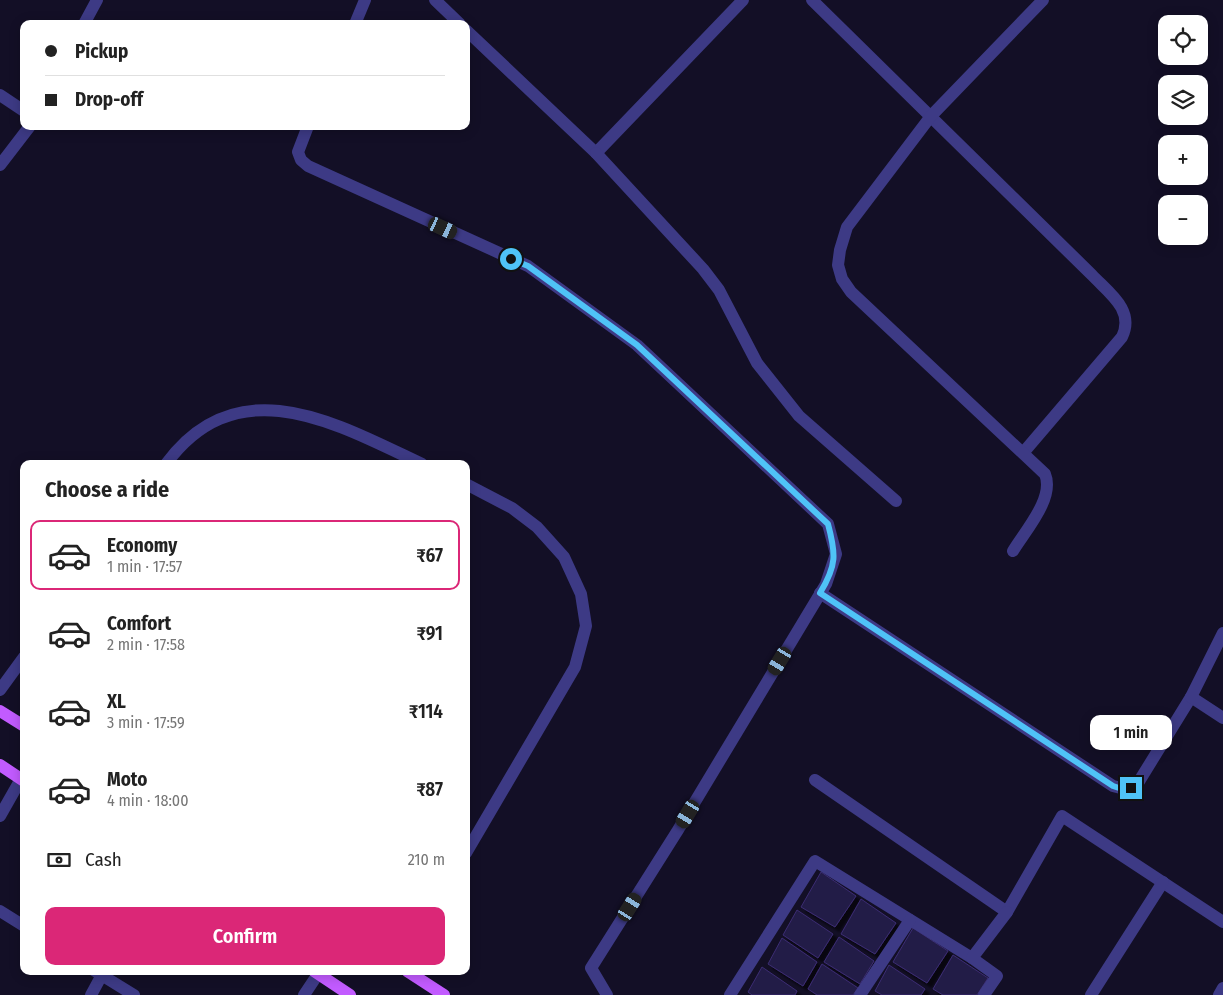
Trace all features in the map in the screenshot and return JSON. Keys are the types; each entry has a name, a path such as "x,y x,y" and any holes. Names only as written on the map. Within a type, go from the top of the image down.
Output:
{"main road":[{"path":"0,711 20,724"},
{"path":"0,765 20,779"},
{"path":"320,975 350,995"},
{"path":"413,975 444,995"}],"street":[{"path":"86,20 97,0"},
{"path":"357,20 365,0"},
{"path":"435,0 456,20"},
{"path":"596,153 743,0"},
{"path":"812,0 1092,275 1124,310 1127,319 1122,337 1023,453"},
{"path":"1012,551 1048,491 1049,483 1045,474 851,292 842,279 838,265 840,250 847,227 931,116 1043,0"},
{"path":"470,34 596,153 703,268 719,290 757,363 800,416 896,501"},
{"path":"0,95 20,109"},
{"path":"0,165 27,130"},
{"path":"306,130 298,152 308,166 528,266 637,345 828,524 836,554 826,584 678,830 591,968 607,995"},
{"path":"170,460 200,429 230,415 268,409 305,414 343,427 413,460"},
{"path":"470,486 512,508 537,527 564,557 580,594 586,626 576,667 470,846"},
{"path":"820,593 1113,786 1122,789 1131,788 1138,783 1192,697 1223,633"},
{"path":"0,690 20,662"},
{"path":"1192,697 1223,718"},
{"path":"815,780 1006,912"},
{"path":"0,816 20,783"},
{"path":"972,958 1006,912 1062,816 1223,922"},
{"path":"730,995 815,861 972,958 997,976 984,995"},
{"path":"1091,995 1163,882"},
{"path":"0,911 20,924"},
{"path":"860,995 910,920"},
{"path":"91,995 99,975"},
{"path":"103,975 134,995"},
{"path":"304,995 314,975"},
{"path":"1219,995 1223,988"}],"building":[{"path":"821,872 856,896 835,927 801,907"},
{"path":"861,899 896,923 875,954 841,934"},
{"path":"797,910 833,934 818,958 783,935"},
{"path":"913,928 948,951 927,983 893,962"},
{"path":"839,937 874,961 860,984 824,962"},
{"path":"782,938 817,962 803,986 768,964"},
{"path":"953,955 988,978 977,995 943,995 933,989"},
{"path":"822,964 858,988 853,995 817,995 808,989"},
{"path":"889,965 925,989 921,995 882,995 875,991"},
{"path":"762,967 797,991 795,995 752,995 748,992"}],"route":[{"path":"511,259 528,266 637,345 828,524 836,554 826,584 820,593 1113,786 1122,789 1131,788"}]}
